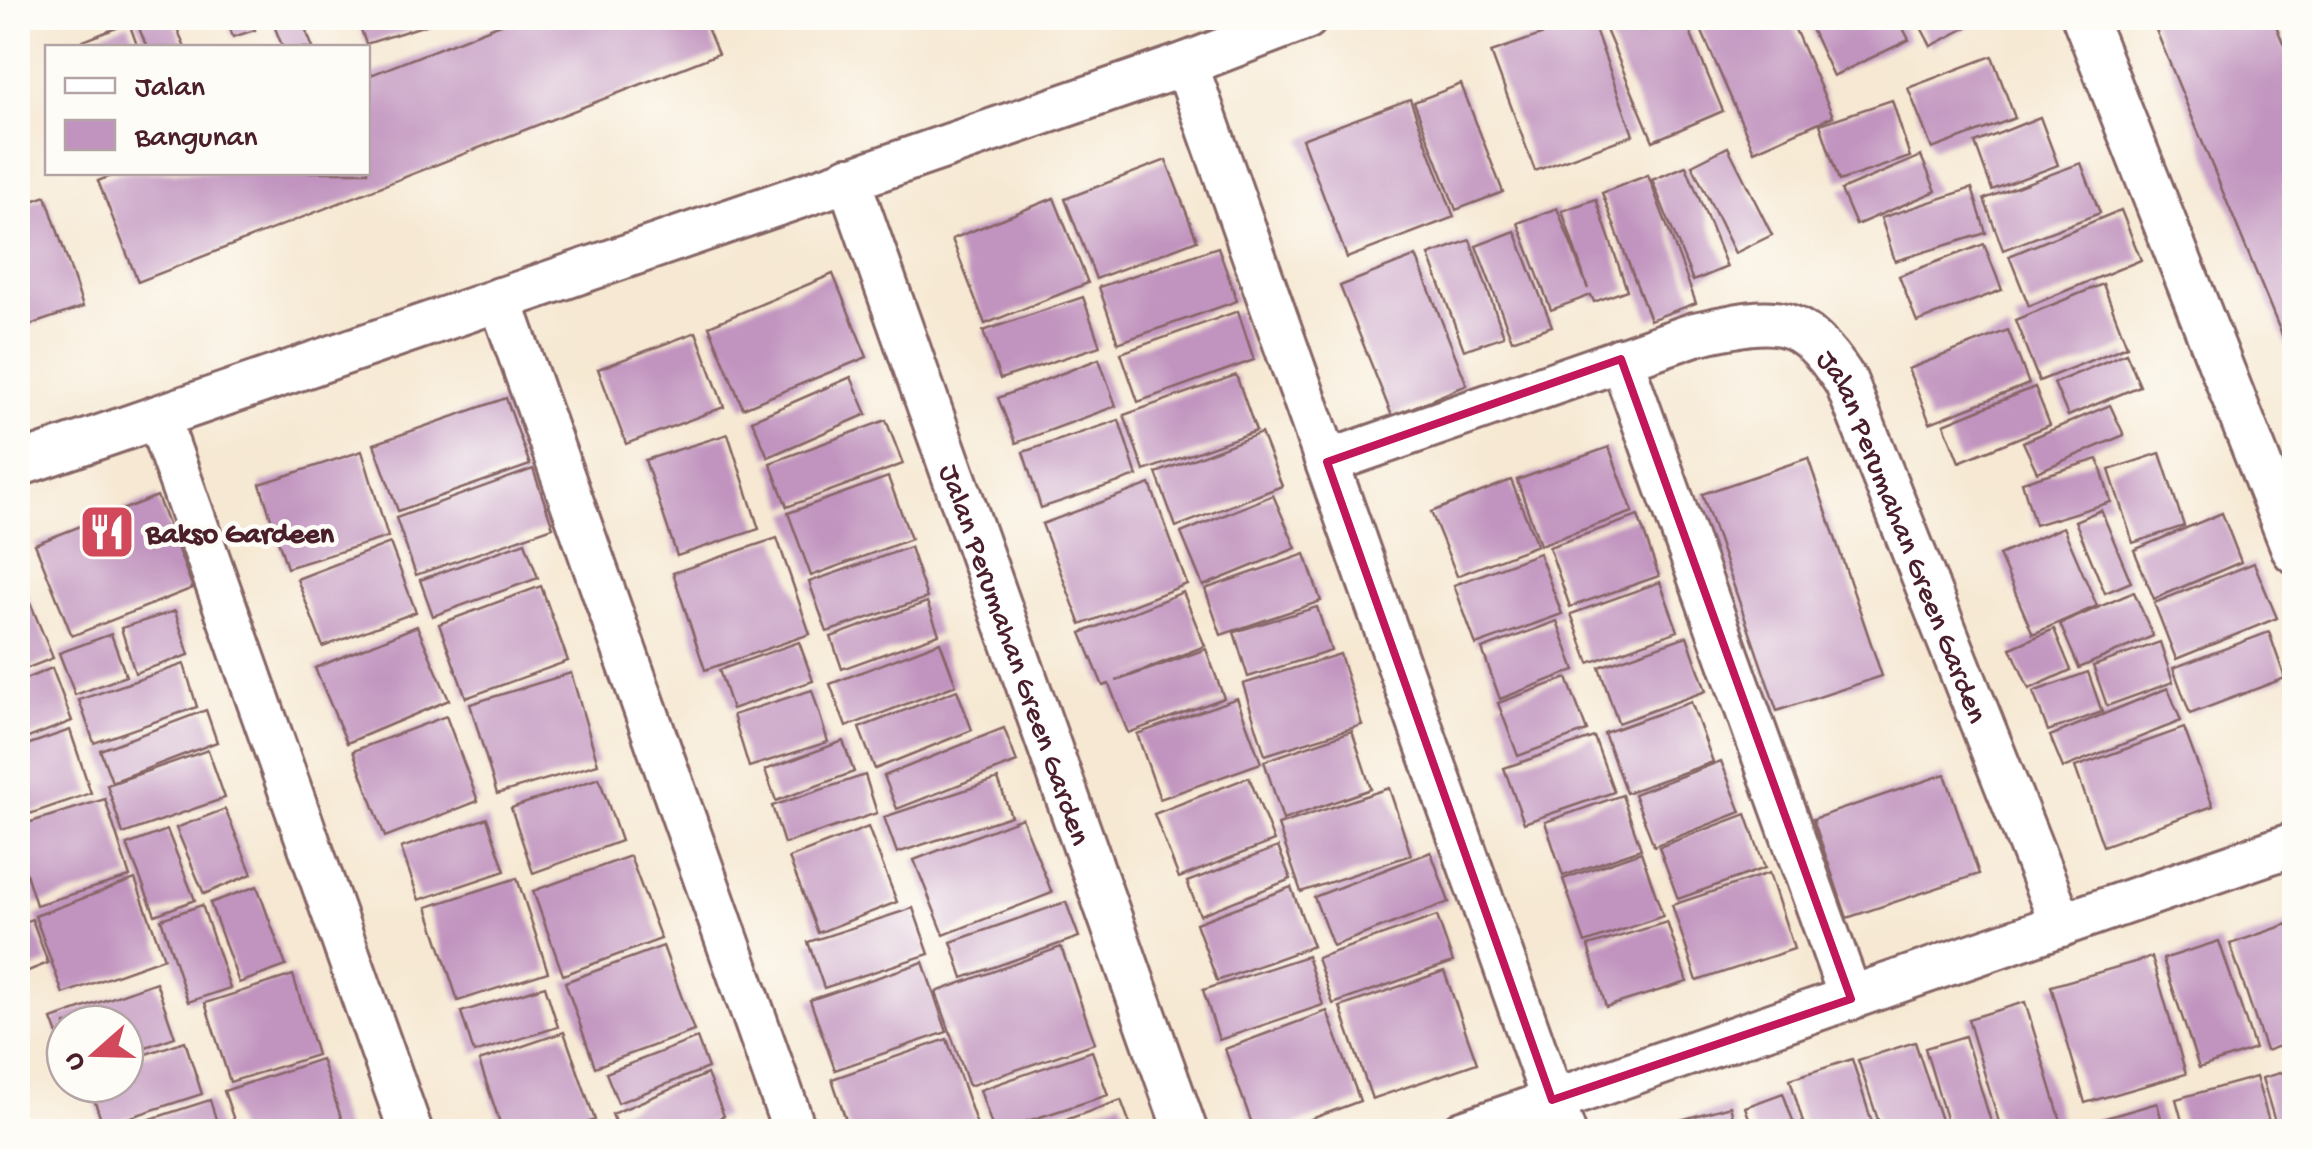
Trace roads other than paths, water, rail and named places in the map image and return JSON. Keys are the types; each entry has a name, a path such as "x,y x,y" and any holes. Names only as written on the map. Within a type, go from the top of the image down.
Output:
{"street":[{"path":"18,465 1186,64 1306,18"},
{"path":"2084,18 2294,551"},
{"path":"1186,64 1558,1116"},
{"name":"Jalan Perumahan Green Garden","path":"848,178 1186,1132"},
{"path":"500,299 795,1132"},
{"name":"Jalan Perumahan Green Garden","path":"1327,462 1621,359 1746,323 1787,322 1823,347 1846,382 2062,924"},
{"path":"1621,359 1851,1000"},
{"path":"158,417 411,1132"},
{"path":"1463,1132 1558,1116 1851,1000 2294,844"}],"place":[{"name":"Bakso Gardeen","path":"107,532"}]}
